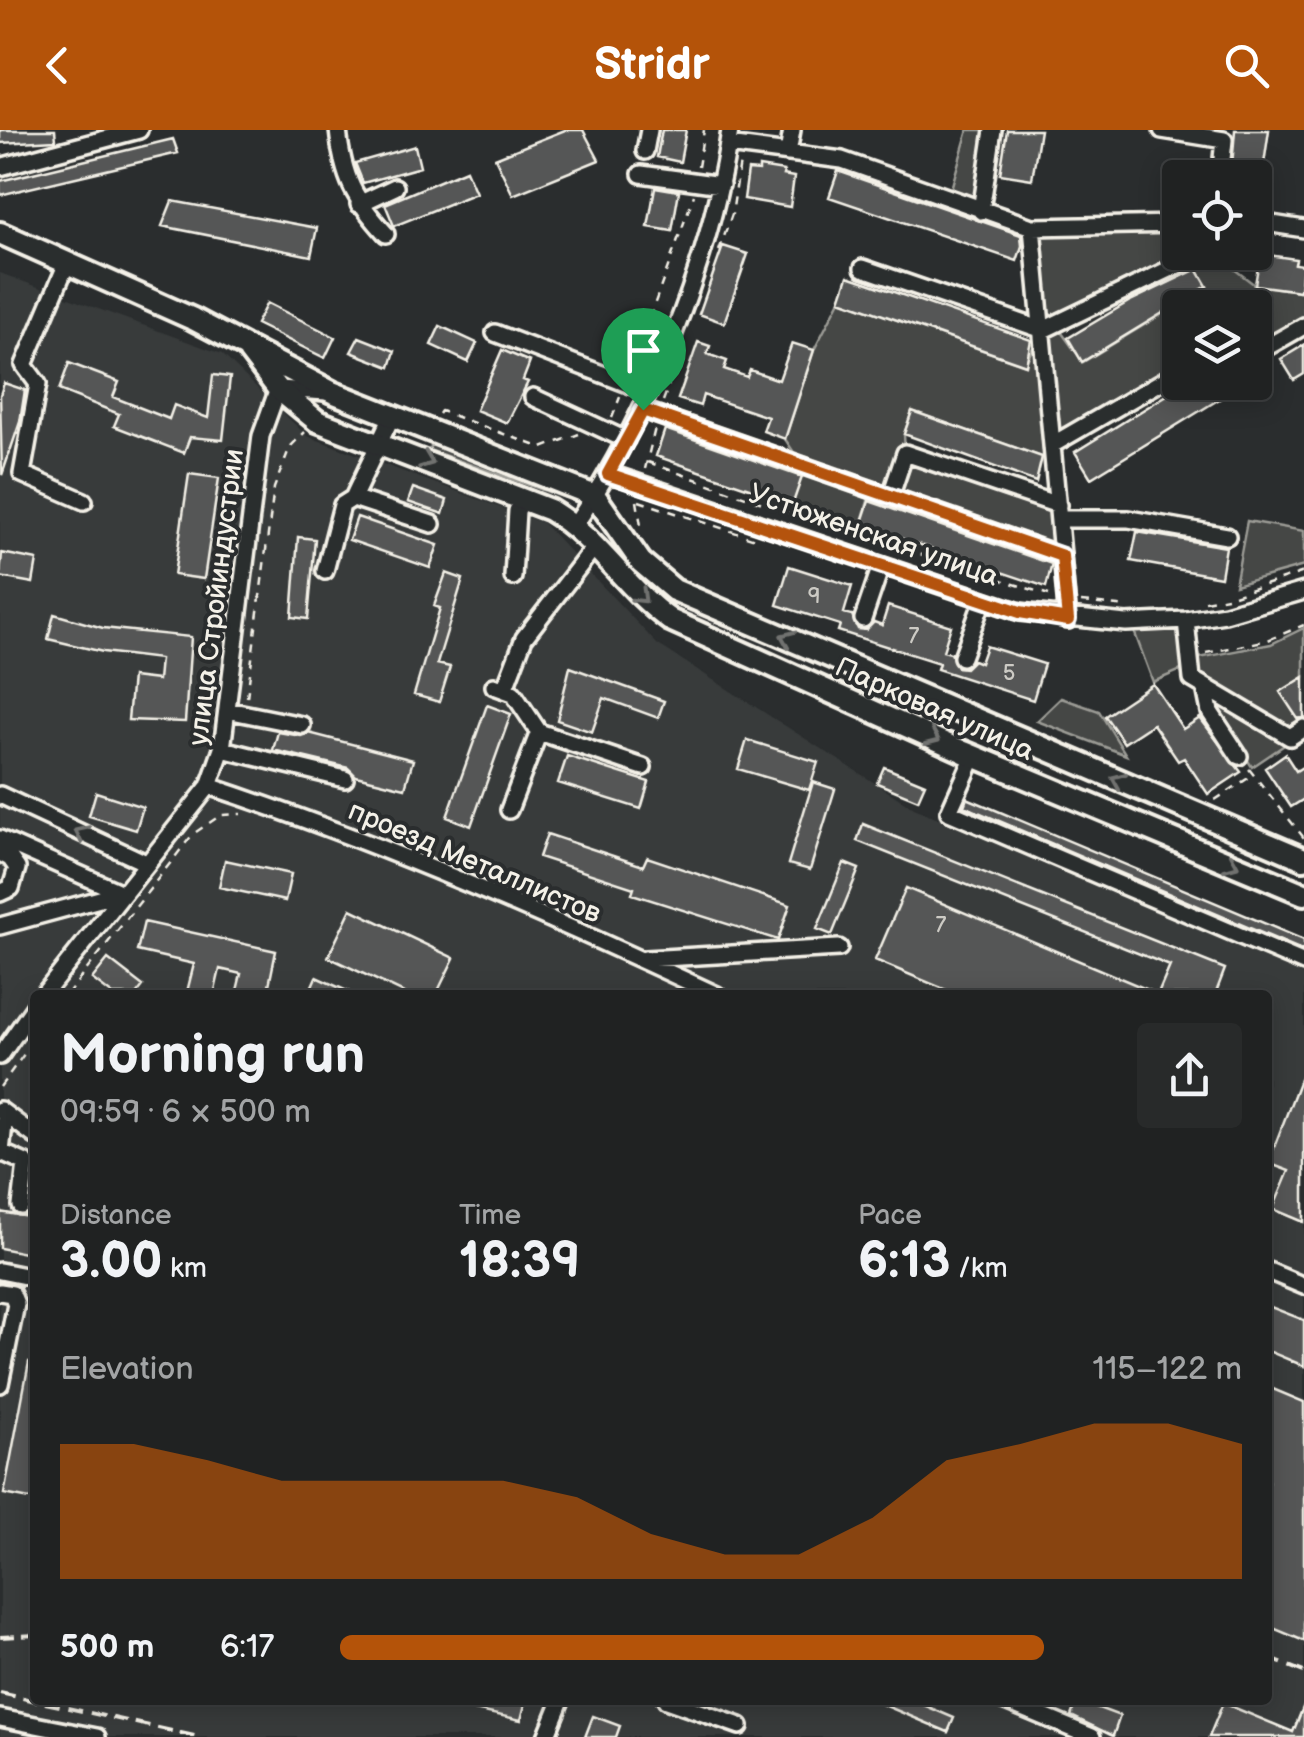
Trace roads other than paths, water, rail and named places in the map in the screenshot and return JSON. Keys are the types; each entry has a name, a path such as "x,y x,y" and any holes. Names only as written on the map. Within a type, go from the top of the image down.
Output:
{"main road":[{"path":"0,233 245,345 332,392 595,496"},
{"path":"245,345 278,389 318,421 522,500 575,526"},
{"name":"Парковая улица","path":"595,496 641,562 674,590 1304,859"},
{"name":"Парковая улица","path":"575,526 649,605 670,620 974,756 1304,894"}],"street":[{"path":"0,167 138,130"},
{"path":"338,130 349,186 359,204 386,234"},
{"path":"645,150 648,130"},
{"path":"788,153 792,130"},
{"path":"981,210 992,130"},
{"path":"1162,130 1225,135 1222,160"},
{"path":"575,526 643,410 713,221 729,137 788,153 842,160 1032,227 1162,224"},
{"path":"642,174 720,186"},
{"path":"359,204 395,187"},
{"path":"1272,226 1304,230"},
{"path":"1032,227 1068,620"},
{"path":"67,263 24,365 38,384 22,474 84,501"},
{"path":"863,268 1043,330 1168,270"},
{"path":"1272,344 1304,326"},
{"path":"495,333 649,392"},
{"path":"617,340 662,359"},
{"path":"1052,445 1162,381"},
{"path":"278,389 332,392"},
{"name":"улица Стройиндустрии","path":"47,990 209,786 222,749 258,451 278,389"},
{"path":"533,396 626,440"},
{"path":"643,410 1062,556"},
{"path":"325,572 342,505 353,498 392,416"},
{"path":"890,498 904,454 1058,512 1129,518 1227,536"},
{"name":"Устюженская улица","path":"608,474 1020,612 1068,620 1186,620 1225,614 1304,591"},
{"path":"353,498 432,524"},
{"path":"513,577 517,511 522,500"},
{"path":"595,546 524,638 499,688 512,692 539,732 644,767"},
{"path":"862,618 881,566"},
{"path":"962,657 983,600"},
{"path":"1186,620 1192,680 1290,737 1303,731"},
{"path":"1205,687 1210,712 1239,756"},
{"path":"227,710 302,725"},
{"path":"509,810 539,732"},
{"path":"222,749 345,779"},
{"path":"974,756 948,812 1304,963"},
{"name":"проезд Металлистов","path":"209,786 422,862 706,990"},
{"path":"0,795 8,806 146,863"},
{"path":"0,839 122,893"},
{"path":"0,854 18,868 12,888 0,893"},
{"path":"0,926 122,893"},
{"path":"641,960 839,948"},
{"path":"2,1048 30,1012"},
{"path":"3,1113 30,1132"},
{"path":"3,1113 1,1152 26,1163 21,1206"},
{"path":"0,1271 30,1277"},
{"path":"1272,1273 1304,1286"},
{"path":"0,1292 12,1294 16,1304 0,1384"},
{"path":"546,1737 559,1705"},
{"path":"680,1705 740,1726"},
{"path":"1015,1705 1092,1737"},
{"path":"0,1718 97,1737"}],"railway":[{"path":"0,1637 30,1635"},
{"path":"1272,1660 1304,1672"},
{"path":"0,1693 30,1700"},
{"path":"54,1705 199,1737"}]}
